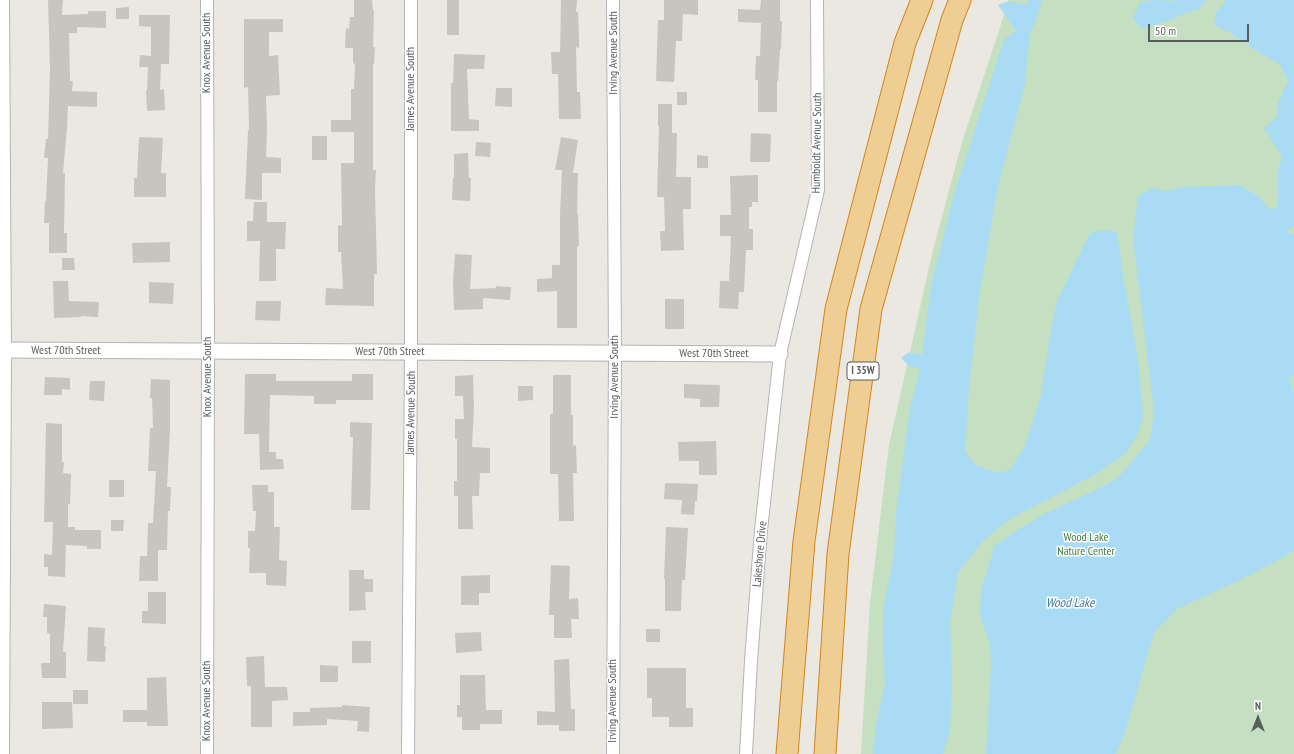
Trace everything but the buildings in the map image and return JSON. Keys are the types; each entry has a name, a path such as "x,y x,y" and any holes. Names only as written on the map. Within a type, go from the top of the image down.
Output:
{"highway":[{"name":"I 35W","path":"787,754 804,541 836,309 905,44 922,0"},
{"name":"I 35W","path":"825,754 838,554 872,309 952,20 960,0"}],"street":[{"path":"3,0 3,754"},
{"name":"Knox Avenue South","path":"207,0 207,754"},
{"name":"James Avenue South","path":"408,754 412,352 410,0"},
{"name":"Irving Avenue South","path":"613,0 615,353 613,754"},
{"name":"Humboldt Avenue South","path":"780,354 818,190 817,0"},
{"name":"West 70th Street","path":"2,350 780,354"},
{"name":"Lakeshore Drive","path":"746,754 751,661 761,530 780,354"}],"green space":[{"name":"Wood Lake Nature Center","path":"1009,0 1294,0 1294,754 861,754 870,603 889,445 933,250 962,142"}],"water":[{"path":"1028,0 1042,0 1035,23 1030,33 1025,84 998,186 980,291 969,388 965,451 975,465 997,473 1010,470 1025,446 1041,395 1051,329 1057,301 1090,233 1106,230 1117,232 1124,282 1138,359 1143,416 1138,433 1126,453 1098,473 1008,520 983,541 958,573 950,621 952,680 950,731 943,754 873,754 876,724 885,684 883,610 894,555 896,512 910,409 920,369 909,366 901,358 909,352 922,355 931,286 954,195 1004,39 1016,31 998,5 1009,1 1026,5"},
{"path":"1153,0 1206,0 1199,9 1163,23 1141,29 1133,18 1140,2"},
{"name":"Wood Lake","path":"1224,0 1294,0 1294,226 1286,231 1294,235 1294,376 1289,378 1294,394 1294,550 1284,557 1240,580 1177,609 1154,633 1124,735 1116,754 986,754 991,666 990,645 980,615 981,589 995,545 1044,514 1100,488 1119,477 1150,440 1154,411 1133,239 1138,196 1153,188 1163,191 1185,187 1240,185 1259,197 1270,210 1278,206 1278,171 1282,156 1264,128 1278,116 1277,105 1288,81 1280,64 1261,54 1231,33 1214,25 1216,12 1225,3"}]}
